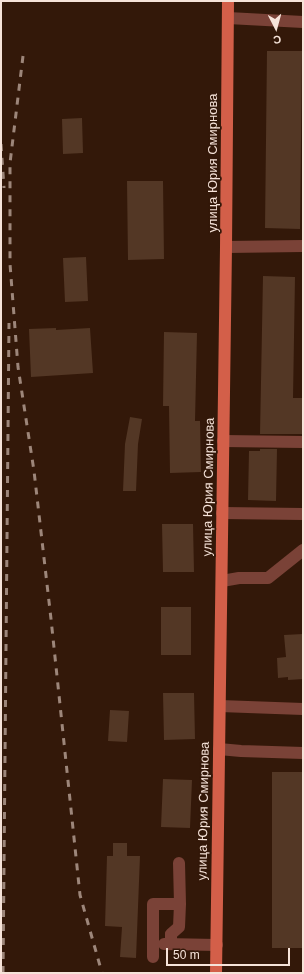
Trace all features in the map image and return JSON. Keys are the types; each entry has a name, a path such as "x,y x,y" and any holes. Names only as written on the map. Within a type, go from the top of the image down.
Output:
{"main road":[{"name":"улица Юрия Смирнова","path":"216,973 228,1"}],"lane":[{"path":"228,18 303,22"},
{"path":"226,246 303,246"},
{"path":"223,441 303,442"},
{"path":"222,513 303,514"},
{"path":"222,581 239,578 268,578 303,550"},
{"path":"220,706 303,708"},
{"path":"219,749 303,753"},
{"path":"171,944 171,934 179,928 180,863"},
{"path":"153,957 153,904 180,904"},
{"path":"153,944 217,945"}],"building":[{"path":"267,51 302,51 300,229 265,228"},
{"path":"82,118 83,153 63,154 62,119"},
{"path":"127,181 163,181 164,259 128,260"},
{"path":"86,257 88,301 65,302 63,258"},
{"path":"263,276 295,277 293,398 303,398 303,434 260,434"},
{"path":"56,328 56,330 90,328 93,373 31,377 29,329"},
{"path":"164,332 197,333 195,421 200,421 201,472 170,473 169,406 163,406"},
{"path":"130,417 142,419 138,444 136,491 123,491 125,444"},
{"path":"260,449 277,449 276,501 248,500 249,451 260,451"},
{"path":"162,524 193,524 194,572 163,572"},
{"path":"161,607 191,607 191,655 161,655"},
{"path":"303,634 303,679 288,680 288,677 278,678 277,658 286,657 284,635"},
{"path":"163,693 194,693 195,739 164,740"},
{"path":"110,710 129,711 127,742 108,741"},
{"path":"272,772 303,772 303,948 272,948"},
{"path":"163,779 192,780 190,828 161,827"},
{"path":"113,843 127,843 127,856 140,856 136,958 120,957 122,927 105,926 107,856 113,856"}],"railway":[{"path":"23,56 10,163 10,264 18,367 34,471 80,895 102,973"},
{"path":"1,144 4,188"},
{"path":"3,973 9,323"}]}
